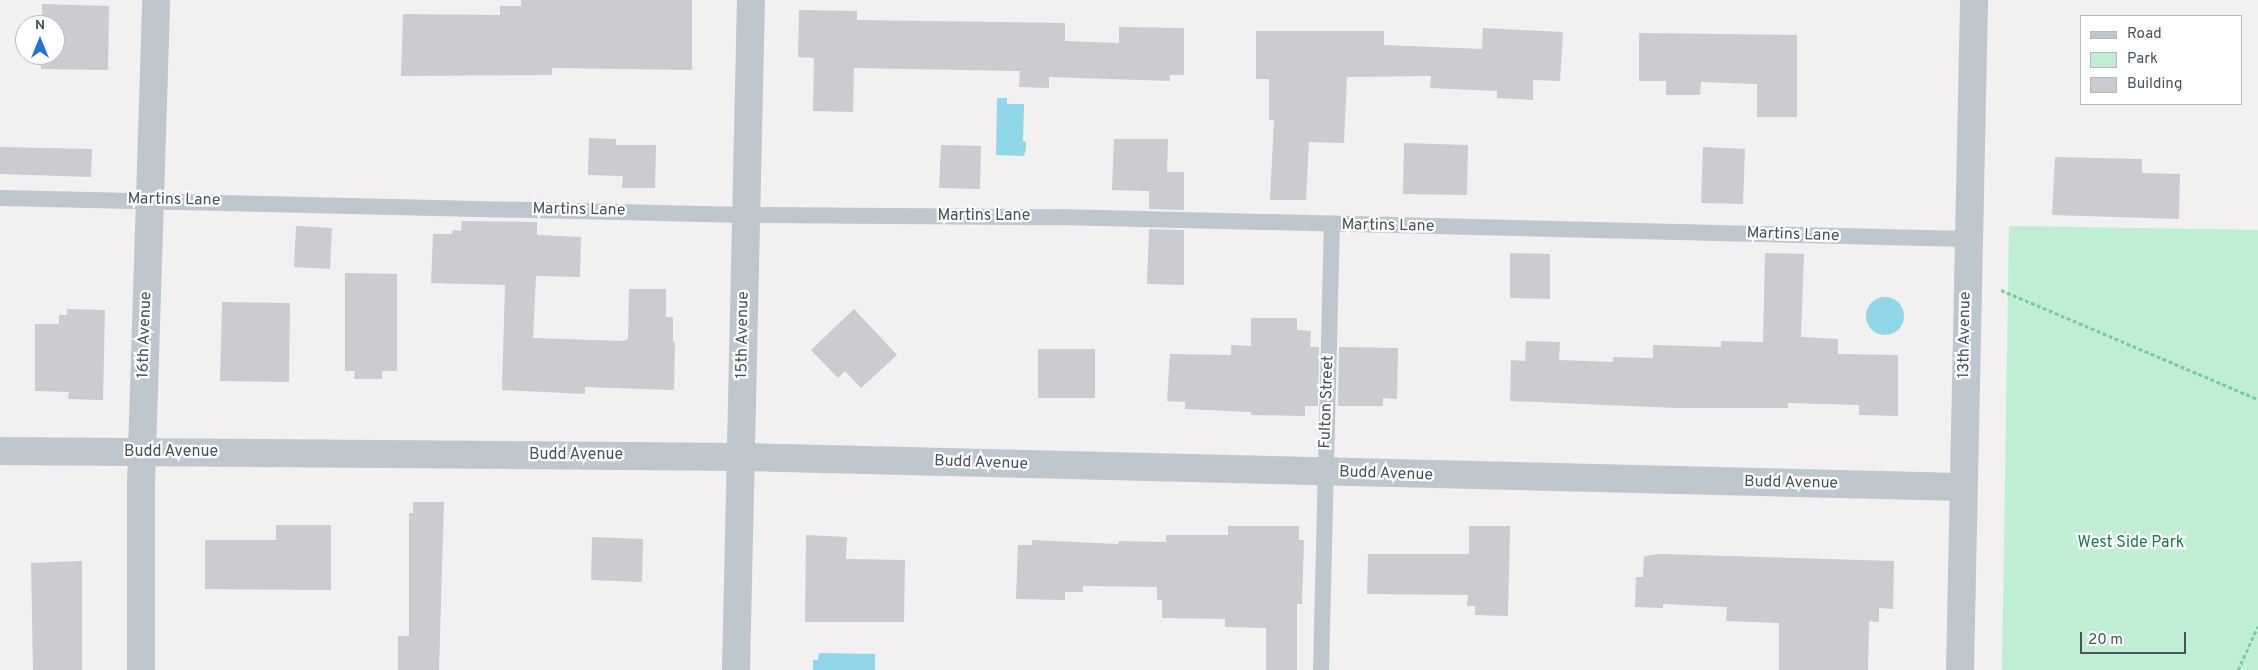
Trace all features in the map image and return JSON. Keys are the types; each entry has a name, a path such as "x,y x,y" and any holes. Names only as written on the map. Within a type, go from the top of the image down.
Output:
{"street":[{"name":"16th Avenue","path":"141,670 142,452 156,0"},
{"name":"15th Avenue","path":"736,670 751,0"},
{"name":"13th Avenue","path":"1960,670 1966,275 1974,0"},
{"name":"Budd Avenue","path":"0,451 740,456 1962,487"}],"lane":[{"name":"Martins Lane","path":"0,198 149,199 746,215 1059,217 1967,240"},
{"name":"Fulton Street","path":"1321,670 1332,225"}],"path":[{"path":"1966,275 2258,400"},
{"path":"2238,670 2258,626"}],"green space":[{"name":"West Side Park","path":"2009,226 2258,230 2258,670 2002,670"}],"water":[{"path":"997,98 1007,98 1007,104 1024,104 1023,141 1026,142 1026,149 1024,156 996,155"},
{"path":"1885,297 1898,303 1904,316 1898,329 1885,335 1872,329 1866,316 1872,303"},
{"path":"819,653 875,654 875,670 813,670 813,660 818,660"}],"building":[{"path":"521,0 692,0 692,70 552,68 552,75 401,76 403,14 500,15 500,6 521,6"},
{"path":"42,4 109,6 108,70 41,69 41,65 65,65 65,15 42,15"},
{"path":"799,10 857,11 857,20 1065,23 1065,41 1119,43 1119,27 1184,28 1184,75 1170,75 1170,81 1049,77 1049,88 1019,87 1020,71 854,68 853,112 813,111 814,58 798,57"},
{"path":"1483,28 1563,32 1560,81 1533,80 1533,100 1497,98 1497,91 1430,88 1431,76 1347,77 1344,143 1309,142 1306,200 1270,200 1274,120 1269,120 1269,79 1256,79 1256,31 1384,31 1384,45 1482,49"},
{"path":"1639,33 1797,35 1797,117 1757,117 1757,84 1701,82 1700,95 1666,95 1666,81 1639,81"},
{"path":"589,138 616,139 616,145 656,145 655,188 622,188 623,176 588,175"},
{"path":"1114,139 1168,139 1167,172 1184,172 1184,210 1149,209 1149,191 1112,190"},
{"path":"1404,143 1468,145 1467,195 1403,194"},
{"path":"941,145 981,146 980,189 939,188"},
{"path":"0,147 92,149 91,177 0,174"},
{"path":"1703,147 1745,149 1743,204 1701,203"},
{"path":"2055,157 2142,159 2142,173 2180,174 2179,219 2052,215"},
{"path":"462,221 537,222 537,235 581,237 580,277 536,276 533,338 623,341 628,339 629,289 666,289 666,317 673,317 673,342 675,342 674,390 585,387 585,394 502,390 505,285 431,283 433,234 452,234 453,230 461,231"},
{"path":"296,226 332,228 330,269 294,267"},
{"path":"1149,229 1184,230 1184,285 1147,284"},
{"path":"1510,253 1550,254 1550,299 1510,298"},
{"path":"1765,253 1804,254 1801,337 1838,339 1838,354 1898,355 1898,416 1859,415 1859,405 1788,403 1788,408 1677,408 1510,401 1511,360 1525,361 1526,341 1560,342 1559,360 1613,362 1613,357 1653,358 1653,345 1721,347 1721,341 1763,342"},
{"path":"345,273 397,274 397,371 382,371 382,379 354,379 355,371 345,371"},
{"path":"222,302 290,303 289,382 220,381"},
{"path":"67,309 105,310 103,400 68,399 69,392 35,391 35,324 59,324 59,315 67,315"},
{"path":"854,309 897,355 861,388 845,371 838,378 811,350"},
{"path":"1251,318 1297,318 1297,330 1311,331 1310,347 1319,347 1318,406 1305,406 1305,416 1251,415 1251,412 1185,409 1185,402 1167,401 1170,354 1231,355 1231,345 1251,346"},
{"path":"1339,347 1398,348 1397,399 1383,398 1383,406 1338,406"},
{"path":"1038,349 1095,349 1095,398 1038,398"},
{"path":"413,502 444,502 439,670 398,670 398,636 409,636 409,513 413,513"},
{"path":"276,525 331,525 331,590 205,589 205,540 276,540"},
{"path":"1228,526 1299,526 1299,540 1304,540 1302,604 1297,604 1297,670 1266,670 1266,628 1225,627 1225,619 1162,618 1162,600 1157,600 1157,587 1083,586 1083,592 1065,592 1065,600 1016,599 1018,545 1032,545 1032,540 1118,544 1119,541 1166,542 1166,535 1228,535"},
{"path":"1469,526 1510,526 1508,616 1475,615 1475,606 1467,606 1468,595 1367,594 1368,554 1469,554"},
{"path":"806,535 847,537 846,559 905,560 904,622 805,622"},
{"path":"592,537 643,539 642,582 591,580"},
{"path":"1661,554 1894,561 1893,609 1879,608 1879,622 1869,621 1868,670 1779,670 1779,623 1726,621 1727,607 1663,604 1663,608 1635,607 1636,577 1643,577 1644,556"},
{"path":"82,561 82,670 33,670 31,563"}]}
